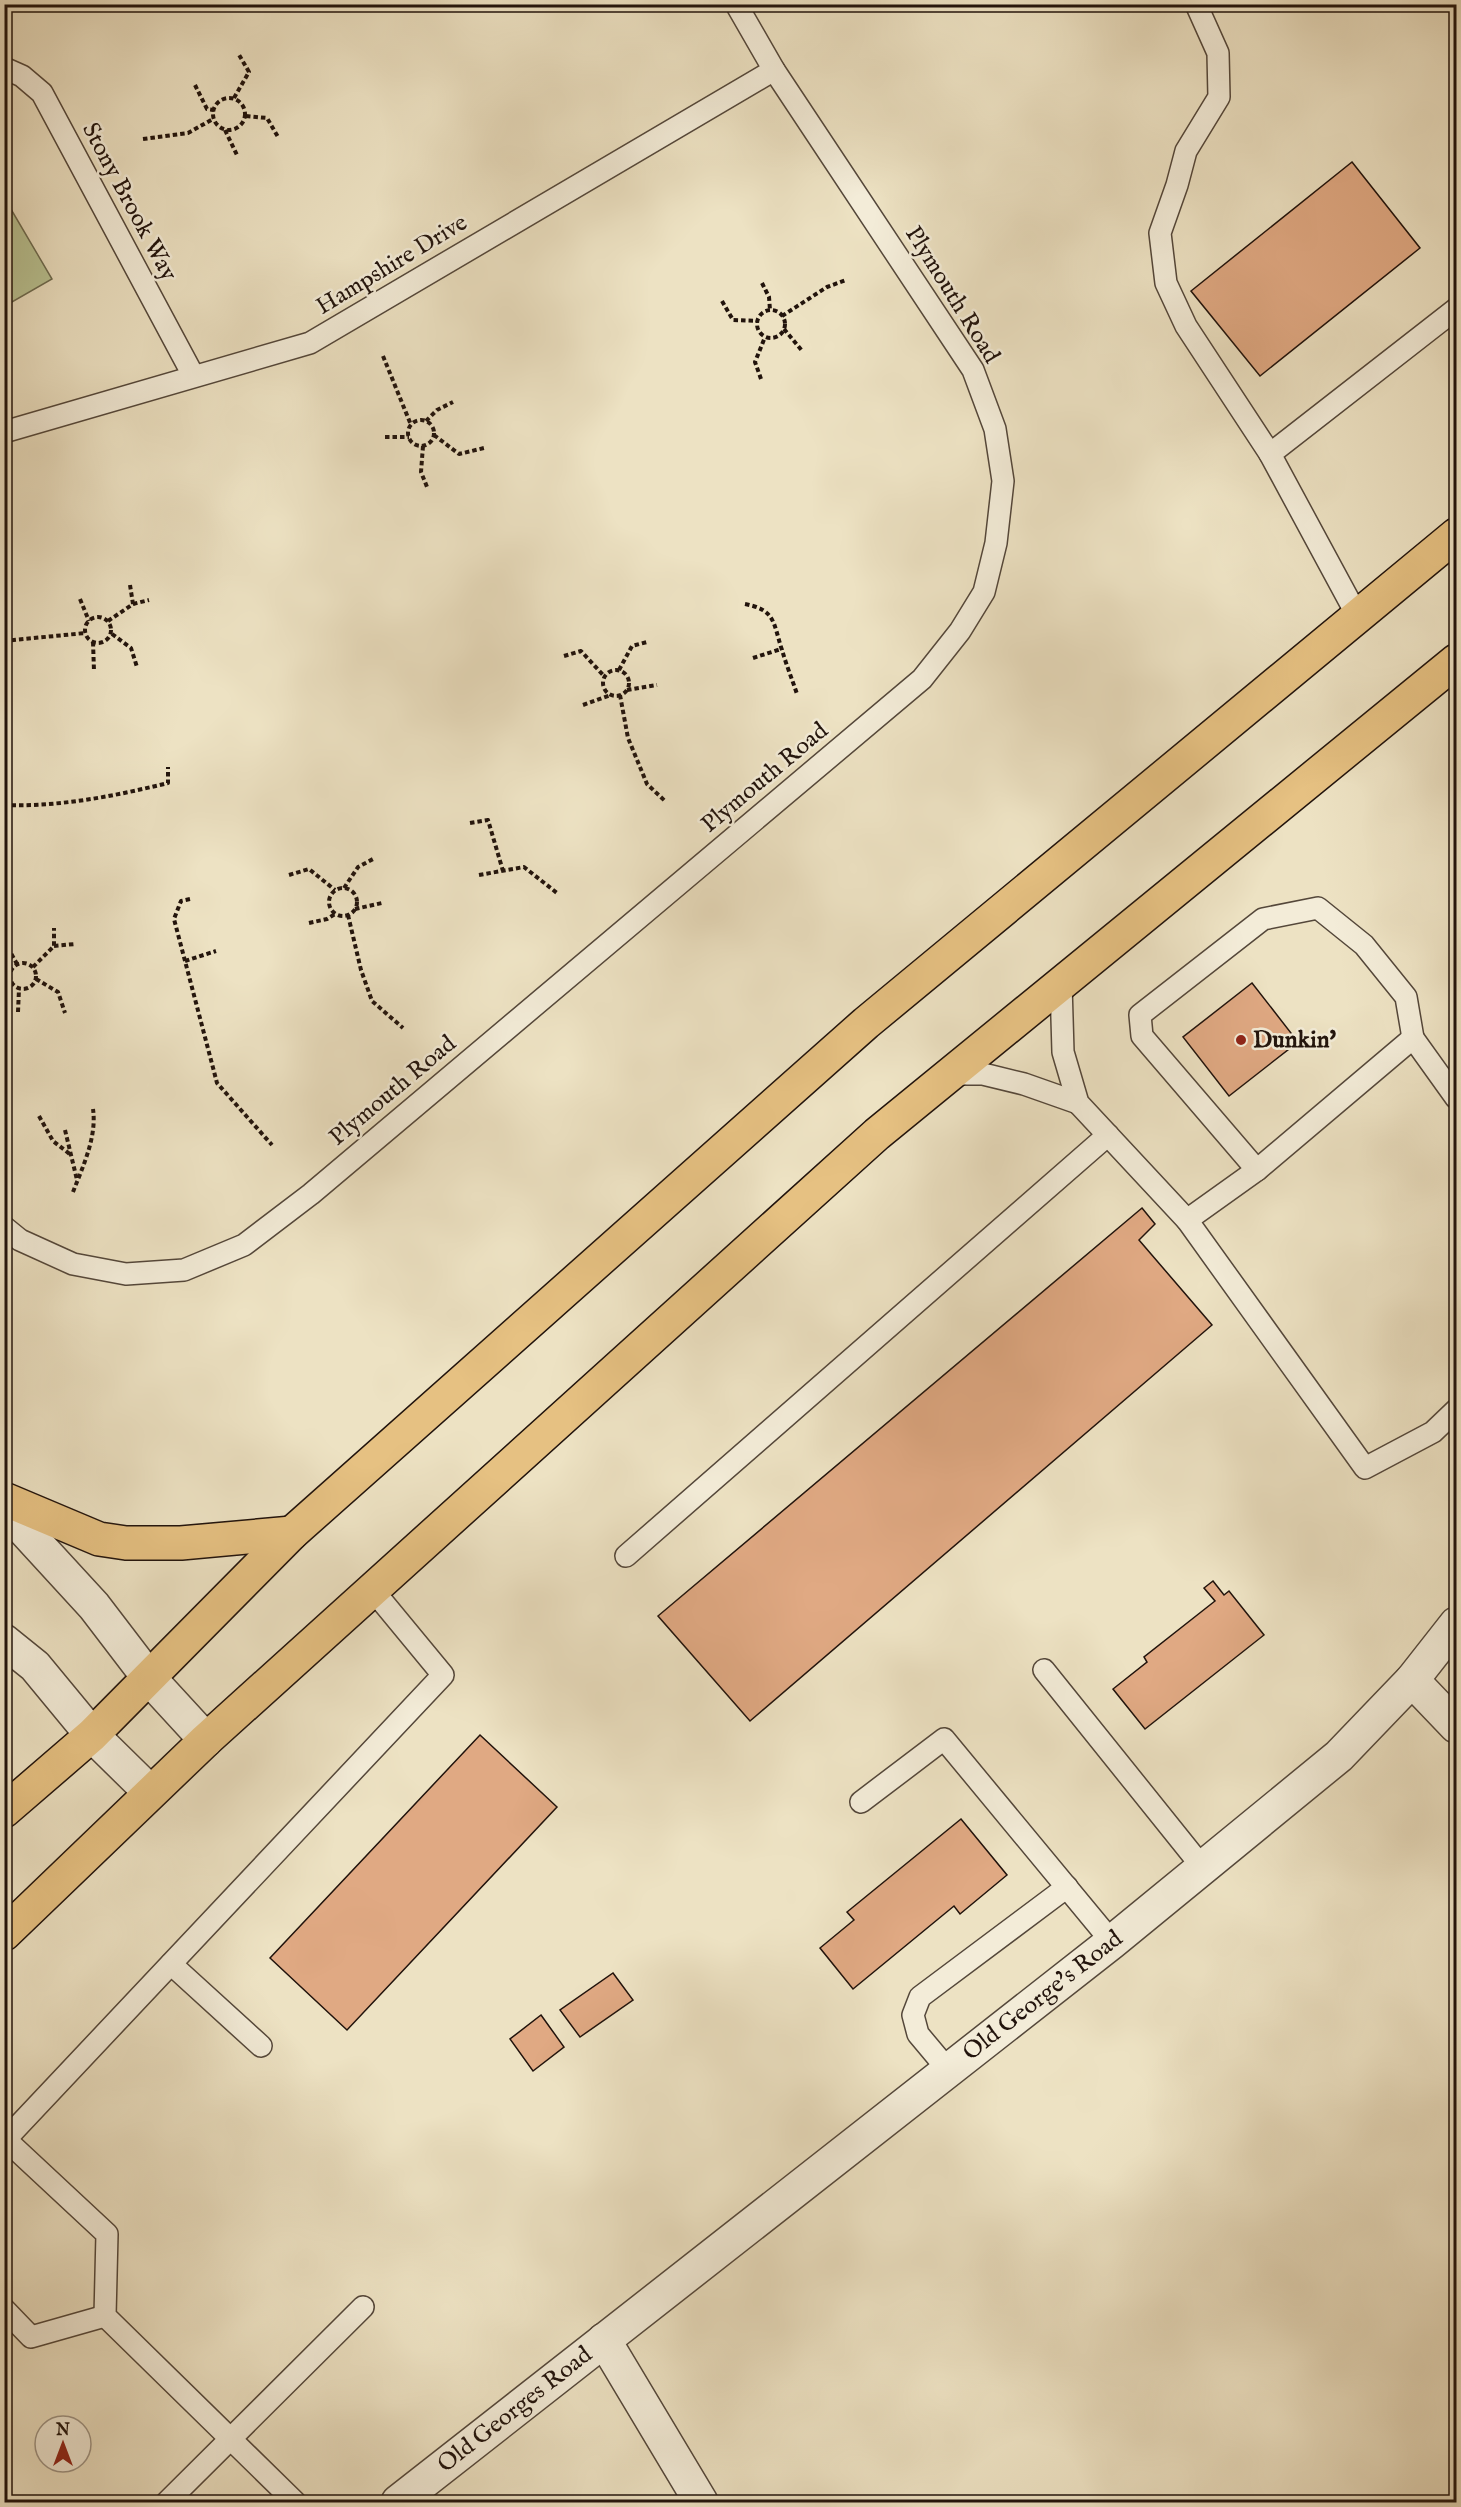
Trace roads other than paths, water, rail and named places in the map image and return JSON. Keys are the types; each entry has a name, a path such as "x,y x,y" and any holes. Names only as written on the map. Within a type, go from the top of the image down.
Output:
{"highway":[{"path":"4,1811 92,1735 292,1533 866,1023 1456,536"},
{"path":"4,1934 206,1740 877,1134 1456,661"},
{"path":"4,1499 99,1539 126,1543 181,1543 292,1533"}],"street":[{"path":"4,1508 94,1606 149,1678 206,1740"},
{"name":"Old George's Road","path":"604,2340 1112,1942 1339,1756 1412,1680 1456,1624"},
{"path":"4,1641 35,1666 92,1735 150,1792"},
{"path":"1412,1680 1456,1726"},
{"path":"604,2340 701,2502"},
{"name":"Old Georges Road","path":"398,2502 604,2340"}],"lane":[{"name":"Plymouth Road","path":"4,1227 20,1240 73,1264 126,1274 184,1270 244,1245 311,1194 922,679 960,631 984,592 996,543 1004,481 995,429 973,370 774,70 736,4"},
{"path":"1196,4 1218,53 1220,97 1186,151 1160,233 1166,283 1186,326 1270,454 1358,617"},
{"name":"Stony Brook Way","path":"4,68 22,76 42,93 193,375"},
{"name":"Hampshire Drive","path":"4,432 193,375 310,343 774,70"},
{"path":"1270,454 1456,309"},
{"path":"1257,1170 1142,1036 1140,1015 1263,919 1318,908 1364,945 1406,997 1413,1038 1456,1098"},
{"path":"1061,984 1063,1052 1078,1103 1187,1220 1365,1468 1433,1432 1456,1410"},
{"path":"1187,1220 1257,1170 1413,1038"},
{"path":"950,1074 983,1074 1023,1084 1078,1103"},
{"path":"626,1556 1108,1135"},
{"path":"295,2502 105,2316 106,2234 5,2139 443,1675 372,1589"},
{"path":"1044,1670 1203,1868"},
{"path":"861,1802 944,1739 1112,1942"},
{"path":"949,2071 918,2034 913,2015 920,1997 1067,1887"},
{"path":"171,1964 261,2046"},
{"path":"167,2502 363,2307"},
{"path":"4,2309 31,2337 105,2316"}],"place":[{"name":"Dunkin'","path":"1241,1040"}]}
